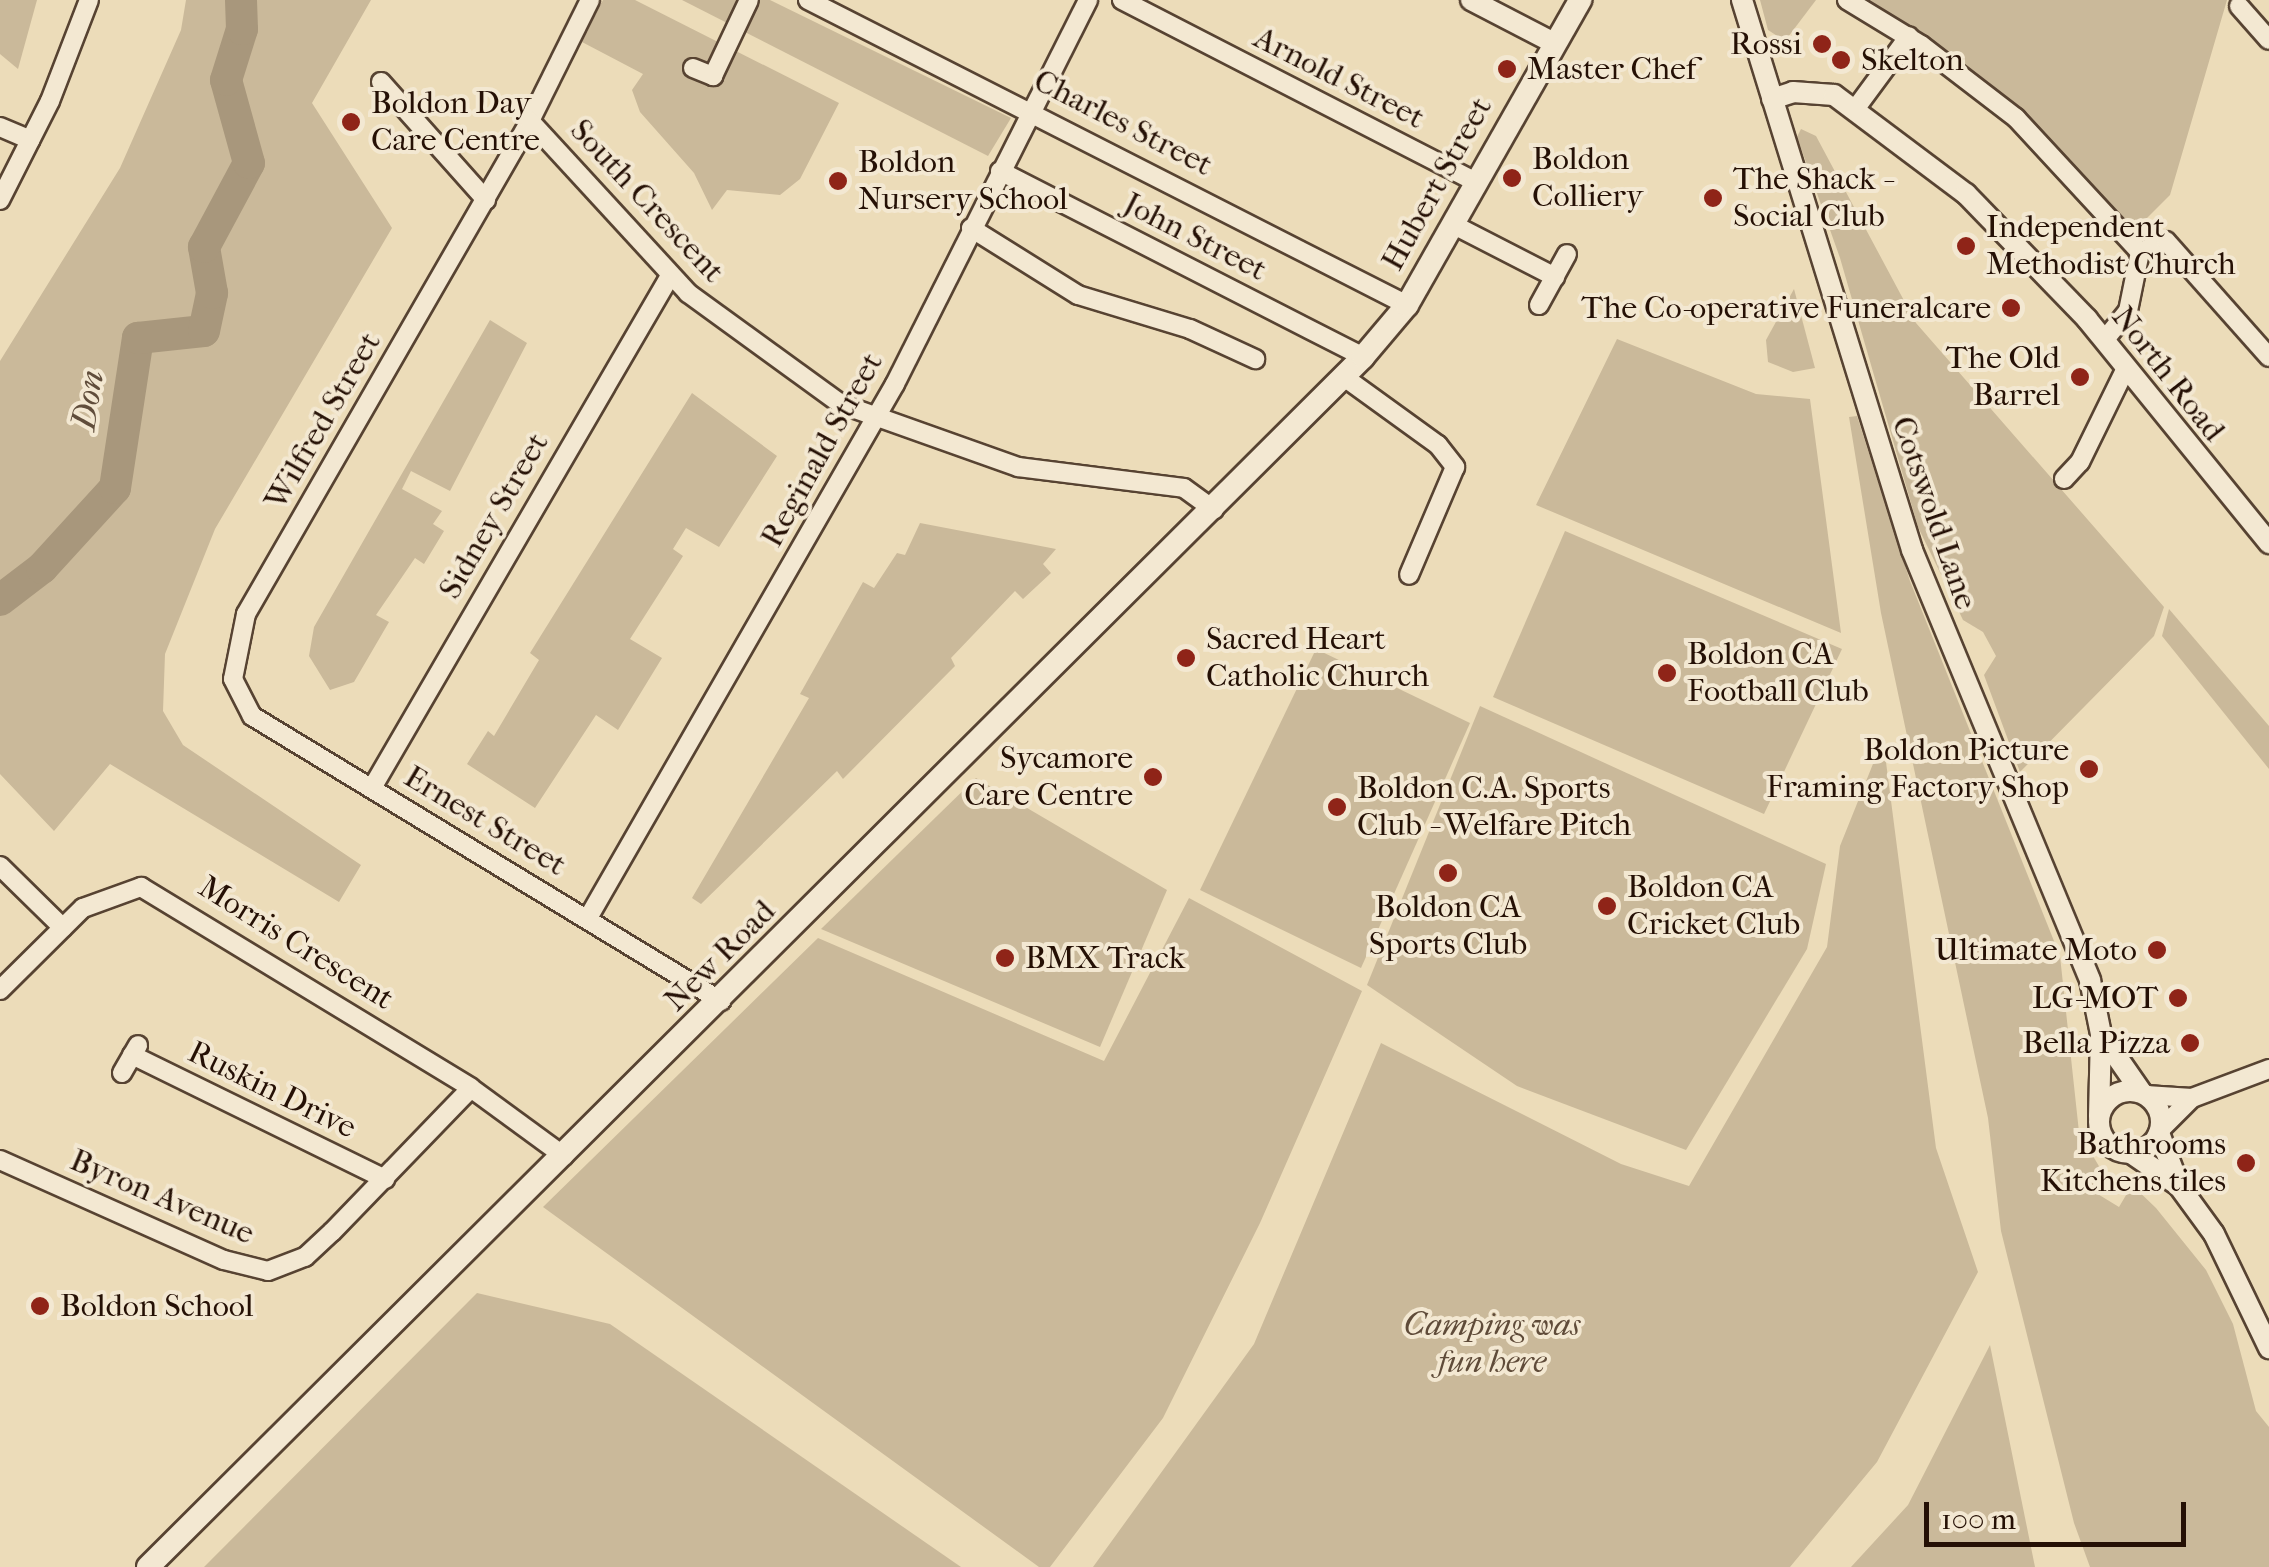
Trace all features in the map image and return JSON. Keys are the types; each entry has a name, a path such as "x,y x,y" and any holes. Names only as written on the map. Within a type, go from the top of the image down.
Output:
{"main road":[{"name":"Hubert Street","path":"1339,382 1407,305 1580,0"},
{"name":"New Road","path":"148,1567 1339,382"}],"street":[{"path":"0,200 30,140 89,0"},
{"name":"Wilfred Street","path":"233,679 246,614 486,200 590,0"},
{"path":"693,68 722,81 750,0"},
{"name":"Charles Street","path":"808,0 1032,109 1407,305"},
{"name":"Reginald Street","path":"588,918 874,421 1088,0"},
{"name":"Arnold Street","path":"1122,0 1476,182"},
{"path":"1471,0 1554,42"},
{"name":"Cotswold Lane","path":"1742,0 1912,550 2078,950 2101,1034 2099,1117"},
{"path":"1848,0 1908,36 2016,118 2140,252"},
{"path":"2239,6 2269,40"},
{"path":"1856,108 1908,36"},
{"path":"382,82 486,200"},
{"name":"North Road","path":"1772,99 1816,91 1856,108 2013,239 2104,342 2269,543"},
{"name":"South Crescent","path":"530,121 670,276 800,379 874,421 1018,467 1184,488 1214,510"},
{"path":"0,128 30,140"},
{"name":"John Street","path":"1000,171 1364,357"},
{"path":"1452,224 1554,277"},
{"path":"972,228 1078,295 1190,329 1255,360"},
{"path":"2140,252 2166,241 2269,357"},
{"path":"2104,342 2128,311 2140,252"},
{"path":"1540,305 1567,254"},
{"name":"Sidney Street","path":"372,788 670,276"},
{"path":"2064,478 2080,462 2125,370"},
{"path":"1339,382 1438,445 1455,466 1409,575"},
{"name":"Ernest Street","path":"233,679 252,716 720,1001"},
{"path":"0,866 63,928"},
{"name":"Morris Crescent","path":"0,990 63,928 110,893 141,887 162,894 471,1088 564,1156"},
{"name":"Cotswold Lane","path":"2101,1034 2144,1094"},
{"name":"Ruskin Drive","path":"122,1073 135,1050 385,1178"},
{"path":"2132,1153 2192,1098 2269,1069"},
{"name":"Byron Avenue","path":"0,1160 224,1260 268,1270 304,1257 471,1088"},
{"path":"2144,1094 2158,1110 2159,1131 2178,1186"},
{"path":"2192,1098 2115,1095 2099,1117 2107,1143 2132,1153 2178,1186 2211,1229 2269,1348"}],"green space":[{"path":"0,0 37,0 18,69 0,54"},
{"path":"186,0 371,0 312,103 392,228 215,529 165,654 163,711 183,745 361,865 339,902 110,764 54,831 0,774 0,361 120,168 181,30"},
{"path":"603,0 635,0 839,103 800,179 780,195 727,190 712,210 694,173 640,112 632,90 643,74 582,42"},
{"path":"682,0 770,0 1011,118 988,156"},
{"path":"1760,0 1816,0 1785,41 1768,30"},
{"path":"1859,0 2227,0 2170,195 2132,233 2048,142"},
{"path":"1801,129 1816,136 1916,323 2164,607 2154,636 2020,772 1984,675 1996,656 1983,632 1963,620 1918,527 1840,258 1797,137"},
{"path":"1794,289 1815,368 1793,372 1768,362 1766,340"},
{"path":"490,320 527,343 450,491 411,471 402,489 442,511 433,524 444,531 424,564 415,558 376,615 389,622 354,682 330,690 309,656 314,627"},
{"path":"1617,339 1756,394 1810,399 1841,633 1536,505"},
{"path":"692,393 777,456 719,547 686,528 673,549 683,556 630,639 662,658 618,730 596,715 535,808 467,764 488,731 494,736 539,660 530,653"},
{"path":"1857,416 1910,581 2060,956 2079,1132 2100,1168 2096,1193 2119,1207 2132,1185 2206,1270 2233,1324 2256,1411 2269,1427 2269,1567 2090,1567 2074,1523 2001,1231 1988,1118 1881,613 1849,417"},
{"path":"920,523 1056,549 1043,564 1051,573 1023,599 1015,591 951,658 955,666 843,779 837,771 701,904 692,898 809,698 800,694 863,582 874,588 897,553 905,555"},
{"name":"Boldon CA Football Club","path":"1565,531 1842,649 1764,814 1493,697"},
{"path":"2169,609 2269,726 2269,769 2162,636"},
{"name":"Boldon C.A. Sports Club - Welfare Pitch","path":"1316,649 1470,723 1361,968 1200,890"},
{"name":"Boldon CA Cricket Club","path":"1480,706 1826,864 1807,949 1686,1150 1517,1086 1367,985"},
{"name":"Camping was fun here","path":"1883,739 1936,1148 1978,1272 1877,1462 1790,1567 1093,1567 1254,1344 1381,1043 1621,1164 1689,1186 1827,947 1840,846"},
{"path":"976,778 1167,890 1100,1047 821,929"},
{"path":"1189,898 1362,991 1260,1223 1163,1418 1050,1567 1039,1567 543,1207 818,938 1104,1061"},
{"path":"477,1293 610,1324 961,1567 204,1567"},
{"path":"1990,1345 2035,1567 1851,1567 1908,1505"}],"waterway":[{"name":"Don","path":"0,600 42,568 115,488 138,338 204,331 212,293 204,247 249,163 226,80 242,29 241,0"}],"place":[{"name":"Rossi","path":"1822,44"},
{"name":"Skelton","path":"1841,60"},
{"name":"Master Chef","path":"1507,69"},
{"name":"Boldon Day Care Centre","path":"351,122"},
{"name":"Boldon Colliery","path":"1512,178"},
{"name":"Boldon Nursery School","path":"838,181"},
{"name":"The Shack - Social Club","path":"1713,198"},
{"name":"Independent Methodist Church","path":"1966,246"},
{"name":"The Co-operative Funeralcare","path":"2011,308"},
{"name":"The Old Barrel","path":"2080,377"},
{"name":"Sacred Heart Catholic Church","path":"1186,658"},
{"name":"Boldon CA Football Club","path":"1667,673"},
{"name":"Boldon Picture Framing Factory Shop","path":"2089,769"},
{"name":"Sycamore Care Centre","path":"1153,777"},
{"name":"Boldon C.A. Sports Club - Welfare Pitch","path":"1337,807"},
{"name":"Boldon CA Sports Club","path":"1448,873"},
{"name":"Boldon CA Cricket Club","path":"1607,906"},
{"name":"Ultimate Moto","path":"2157,950"},
{"name":"BMX Track","path":"1005,958"},
{"name":"LG-MOT","path":"2178,998"},
{"name":"Bella Pizza","path":"2190,1043"},
{"name":"Bathrooms Kitchens tiles","path":"2246,1163"},
{"name":"Boldon School","path":"40,1306"}]}
